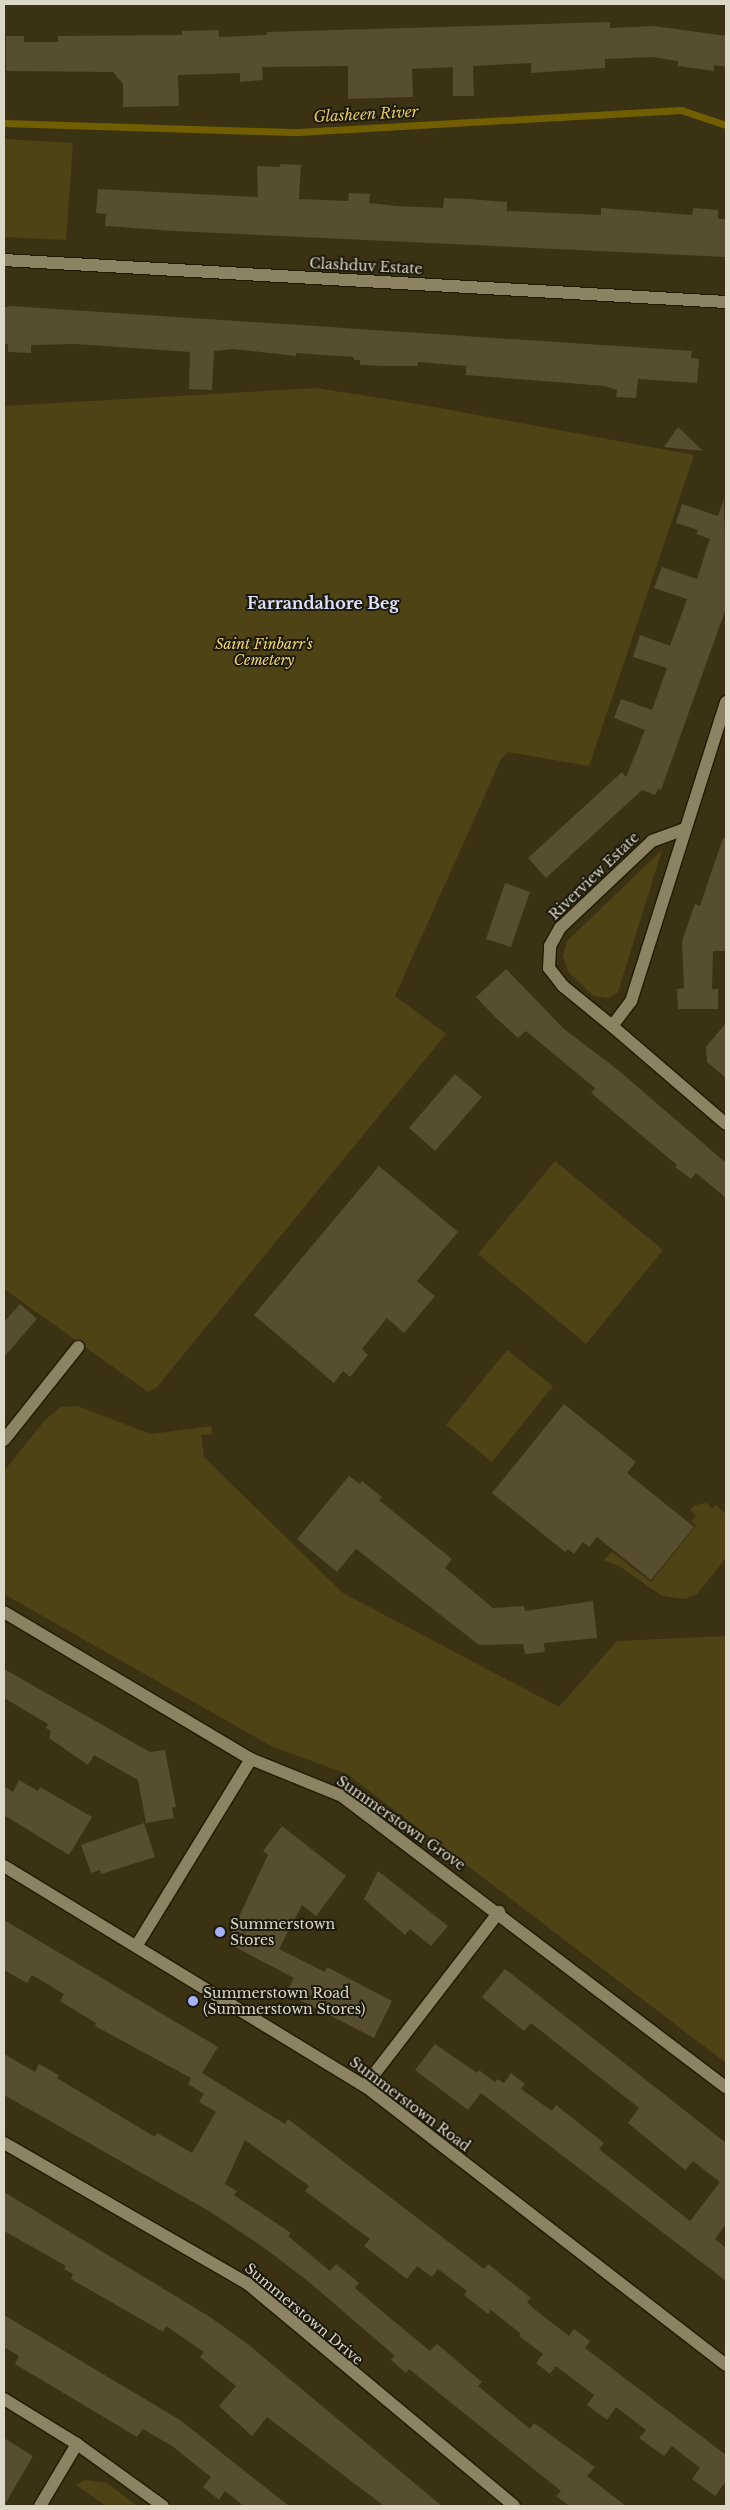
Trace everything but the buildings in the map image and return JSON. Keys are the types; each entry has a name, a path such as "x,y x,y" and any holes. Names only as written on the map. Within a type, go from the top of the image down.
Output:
{"street":[{"name":"Clashduv Estate","path":"4,260 726,302"},
{"path":"612,1026 631,1001 683,830 726,702"},
{"name":"Riverview Estate","path":"683,830 652,841 560,928 550,946 549,968 563,986 726,1124"},
{"path":"4,1440 78,1347"},
{"name":"Summerstown Grove","path":"4,1612 251,1759 342,1796 499,1912 726,2088"},
{"path":"137,1945 251,1759"},
{"name":"Summerstown Road","path":"4,1866 137,1945 365,2086 726,2365"},
{"path":"365,2086 499,1912"},
{"name":"Summerstown Drive","path":"4,2143 237,2277 514,2506"},
{"path":"4,2399 77,2444 163,2506"},
{"path":"40,2506 77,2444"}],"green space":[{"path":"4,139 73,143 66,240 4,237"},
{"name":"Saint Finbarr's Cemetery","path":"316,388 418,404 694,455 589,766 508,752 501,759 395,996 446,1034 157,1387 148,1392 4,1289 4,406"},
{"path":"662,850 618,992 608,998 594,996 569,973 563,956 567,941"},
{"path":"555,1161 663,1250 586,1344 478,1254"},
{"path":"507,1350 553,1386 492,1462 446,1425"},
{"path":"77,1406 151,1434 211,1426 212,1434 201,1435 204,1457 343,1593 559,1707 617,1641 726,1636 726,2063 347,1774 271,1746 4,1594 4,1471 45,1420 61,1407"},
{"path":"707,1503 712,1509 716,1505 726,1514 726,1558 697,1594 685,1599 662,1596 622,1568 604,1560 612,1552 651,1582 696,1526 691,1521 696,1516 690,1510 695,1505"},
{"path":"85,2480 107,2483 137,2506 106,2506 76,2485"}],"waterway":[{"name":"Glasheen River","path":"4,123 298,132 681,110 726,125"}],"place":[{"name":"Summerstown Stores","path":"220,1932"},
{"name":"Summerstown Road (Summerstown Stores)","path":"193,2001"}],"district":[{"name":"Farrandahore Beg","path":"323,603"}]}
